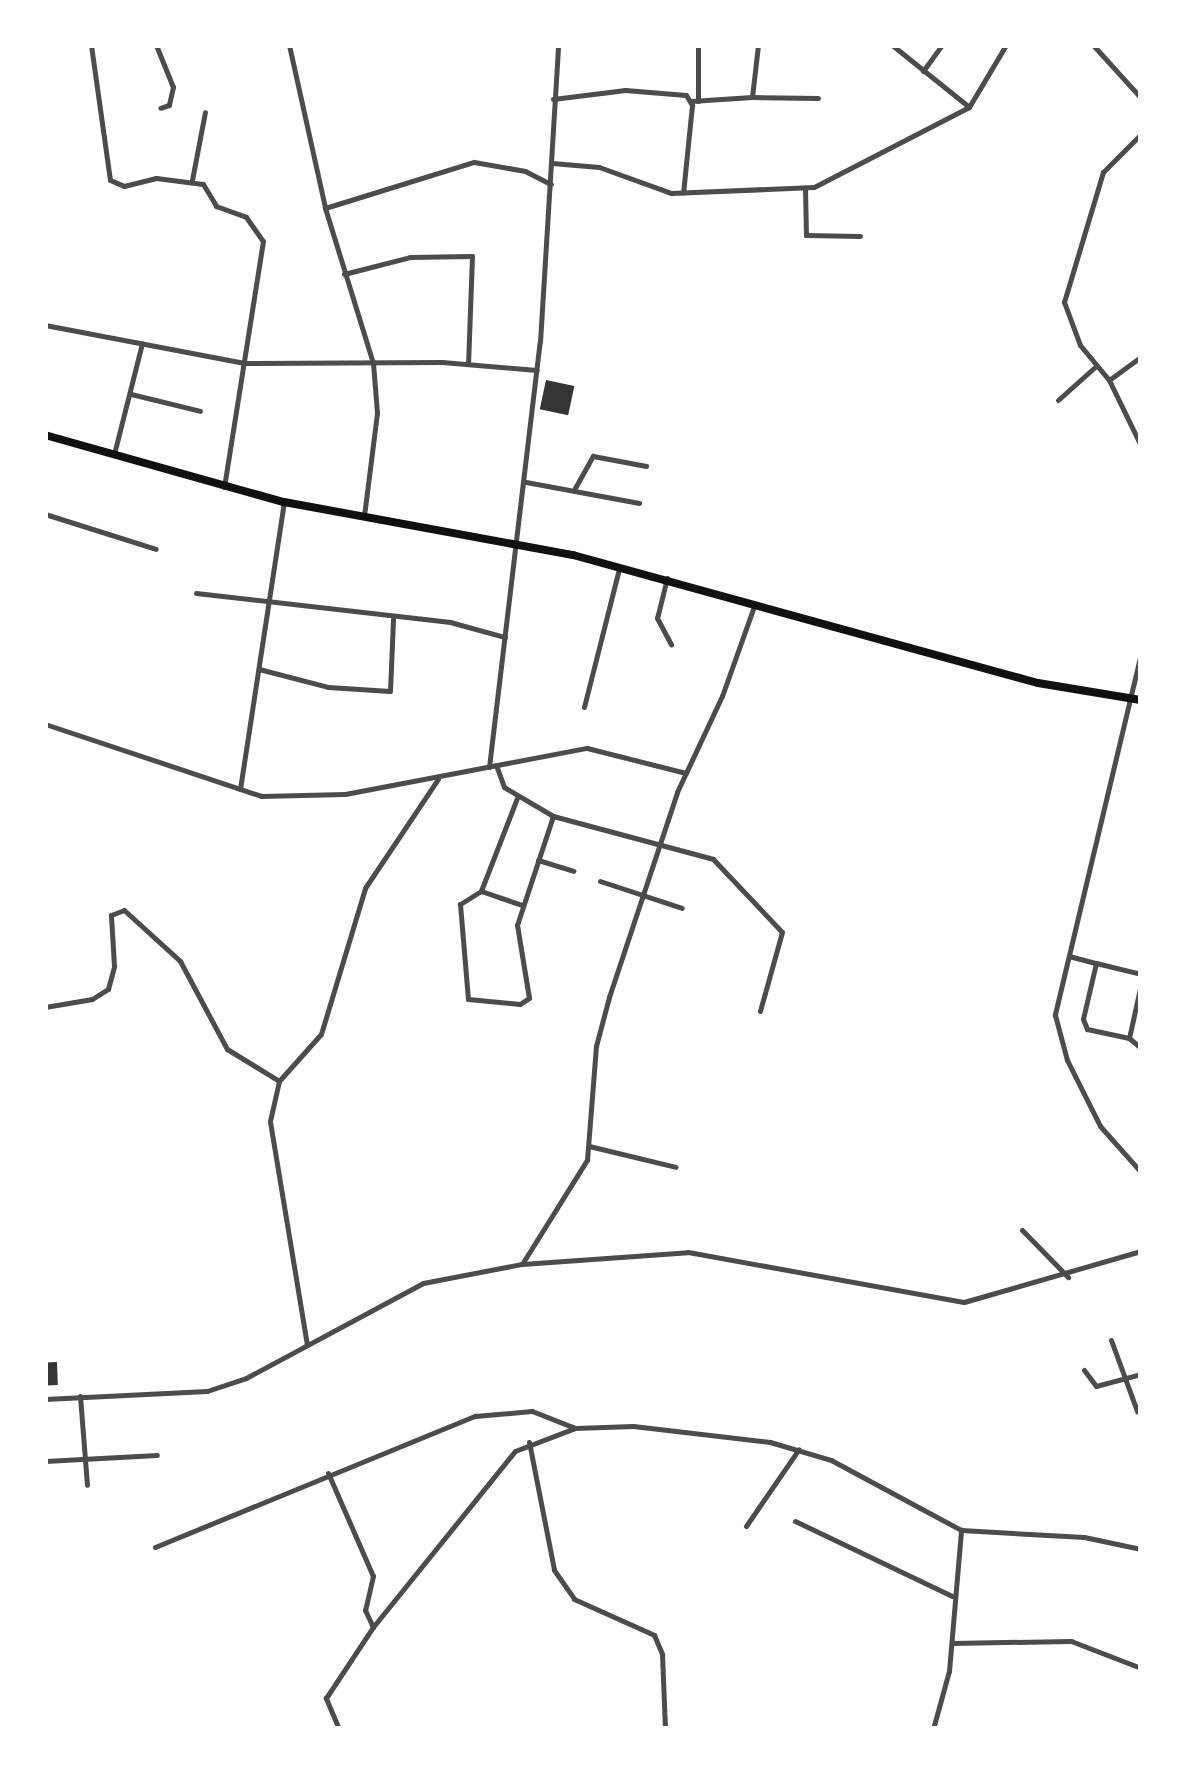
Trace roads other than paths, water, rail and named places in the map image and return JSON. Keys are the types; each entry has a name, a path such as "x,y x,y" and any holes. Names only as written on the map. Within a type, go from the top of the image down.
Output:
{"highway":[{"path":"45,436 284,502 620,566 1038,683 1136,699"}],"street":[{"path":"91,45 110,180 124,186 156,178 203,184 222,210 246,217 262,241 224,487"},
{"path":"156,45 173,87 169,105 160,108"},
{"path":"289,45 324,208 373,363 377,413 364,519"},
{"path":"558,45 537,370 526,482 513,546 492,766 500,782 518,798 554,816 713,860 777,924 782,938 760,1011"},
{"path":"683,193 698,45"},
{"path":"752,98 758,45"},
{"path":"892,45 969,107"},
{"path":"924,71 942,45"},
{"path":"552,162 599,167 683,193 805,188 840,177 969,107 1006,45"},
{"path":"1093,45 1141,98"},
{"path":"553,99 625,90 680,93 694,102 818,98"},
{"path":"192,180 205,112"},
{"path":"1141,134 1103,172 1064,296 1073,332 1109,380 1141,446"},
{"path":"324,208 474,162 525,171 551,184"},
{"path":"805,188 808,236 860,236"},
{"path":"344,274 410,257 469,254 468,364"},
{"path":"45,325 244,363 468,364 537,370"},
{"path":"113,456 142,343"},
{"path":"1109,380 1141,358"},
{"path":"1058,400 1096,366"},
{"path":"131,394 200,411"},
{"path":"575,488 593,456 646,466"},
{"path":"526,482 575,488 639,503"},
{"path":"240,788 284,502"},
{"path":"45,514 156,549"},
{"path":"584,707 620,566"},
{"path":"667,578 657,618 670,644"},
{"path":"196,593 393,619 464,624 505,637"},
{"path":"522,1264 582,1173 589,1146 596,1046 659,846 686,773 722,696 754,603"},
{"path":"259,669 328,687 390,690 393,619"},
{"path":"1141,653 1136,699 1069,956 1058,1032 1100,1126 1141,1172"},
{"path":"45,724 240,788 297,798 438,780 587,748 686,773"},
{"path":"307,1346 270,1121 280,1081 321,1034 365,888 438,780"},
{"path":"518,798 482,892 460,904 468,999 520,1004 529,998 516,945 522,905 554,816"},
{"path":"538,860 573,871"},
{"path":"600,881 682,908"},
{"path":"482,892 522,905"},
{"path":"45,1007 92,1000 108,989 114,966 111,915 124,910 180,961 227,1049 280,1081"},
{"path":"1069,956 1141,974"},
{"path":"1096,963 1084,1024 1090,1032 1130,1038 1141,1048"},
{"path":"1130,1038 1141,984"},
{"path":"589,1146 676,1166"},
{"path":"1022,1230 1068,1276"},
{"path":"45,1399 188,1396 246,1378 422,1283 522,1264 688,1252 964,1302 1068,1276 1141,1251"},
{"path":"1111,1340 1138,1411"},
{"path":"1084,1370 1096,1386 1141,1374"},
{"path":"80,1396 87,1485"},
{"path":"155,1546 327,1472 475,1416 532,1411 575,1428"},
{"path":"339,1729 326,1698 373,1627 507,1459 528,1442 575,1428 633,1426 799,1448 960,1530 1084,1537 1141,1549"},
{"path":"528,1442 546,1543 560,1584 574,1598 654,1635 662,1654 665,1729"},
{"path":"746,1526 799,1448"},
{"path":"45,1460 157,1455"},
{"path":"327,1472 373,1576 365,1610 373,1627"},
{"path":"796,1521 952,1596"},
{"path":"933,1729 952,1643 952,1596 960,1530"},
{"path":"952,1643 1071,1641 1141,1668"}]}
